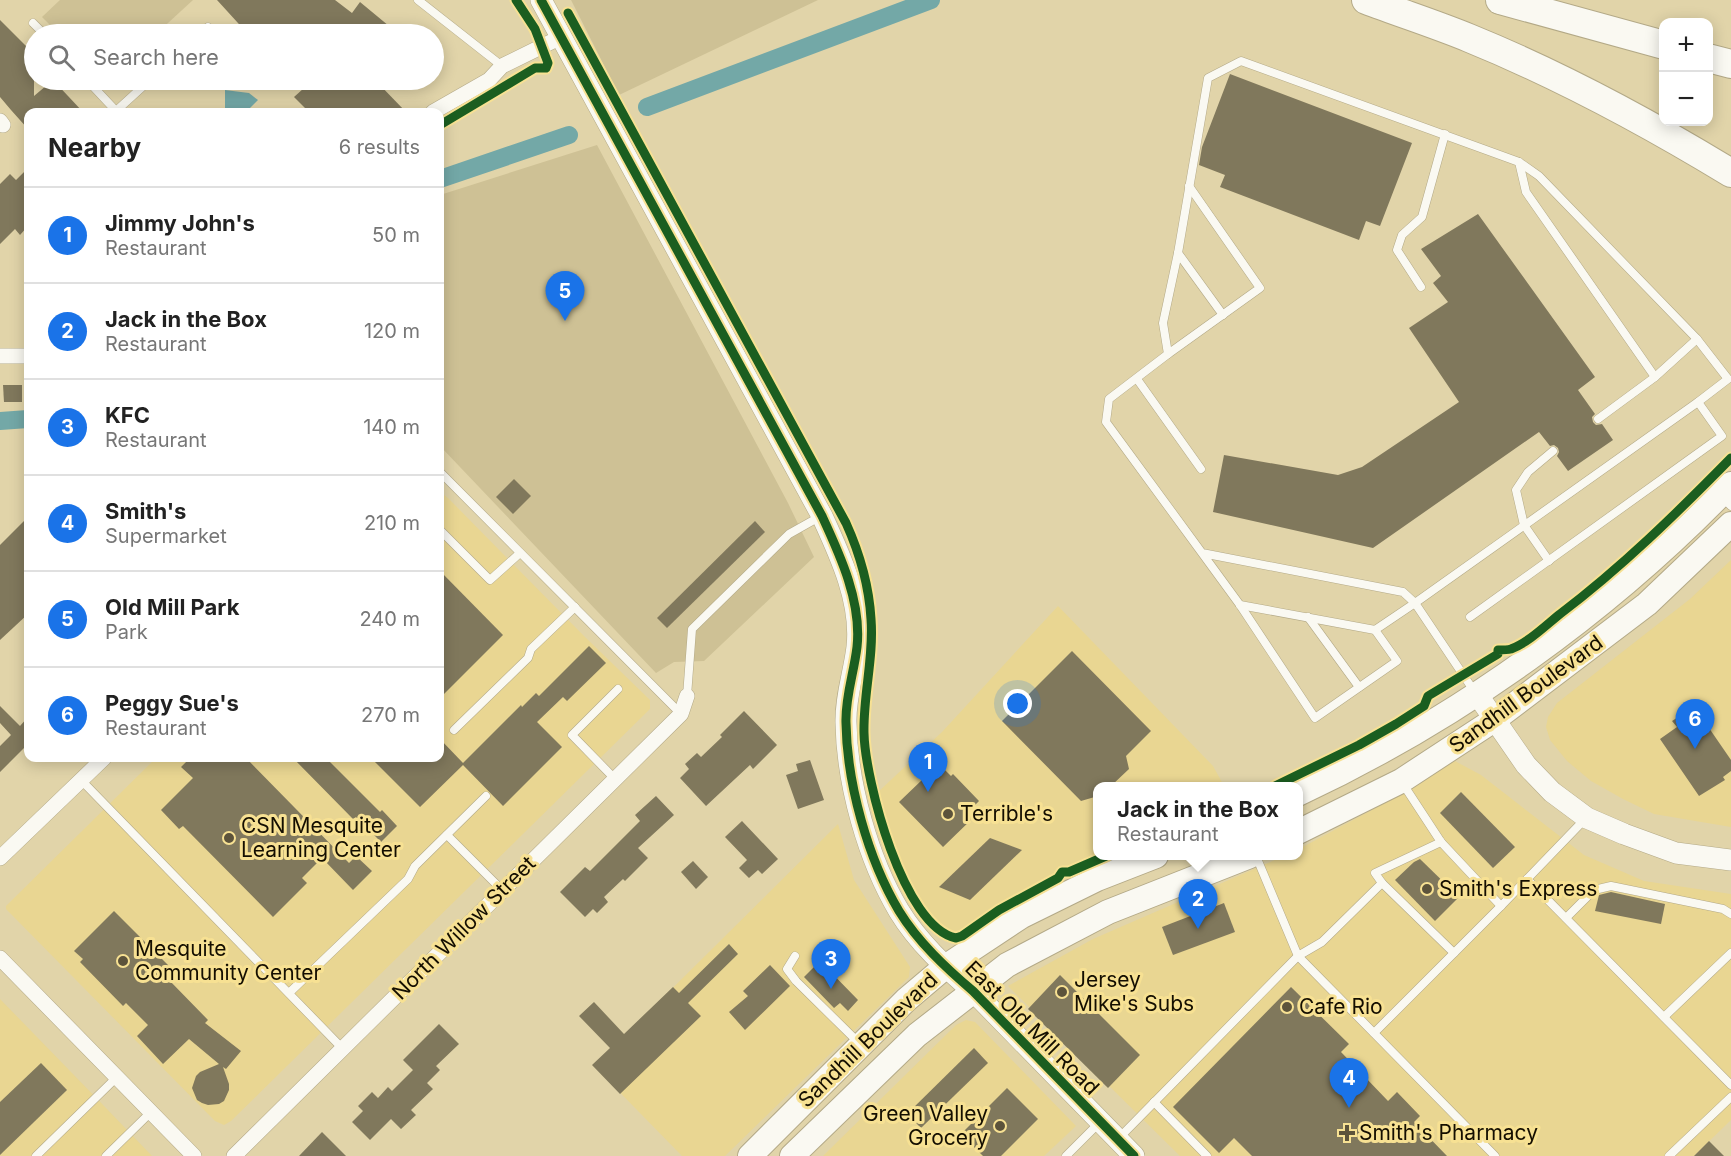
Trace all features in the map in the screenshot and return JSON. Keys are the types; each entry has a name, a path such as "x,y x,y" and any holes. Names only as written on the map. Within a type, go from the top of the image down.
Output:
{"highway":[{"path":"1366,0 1469,38 1562,79 1657,128 1731,172"},
{"path":"1500,0 1659,44"},
{"path":"1713,59 1731,64"}],"main road":[{"name":"Sandhill Boulevard","path":"1303,792 1387,748 1477,694 1610,598 1727,495"},
{"name":"Sandhill Boulevard","path":"1303,830 1401,780 1494,720 1647,604 1731,524"},
{"name":"Sandhill Boulevard","path":"750,1156 906,1000 945,967 1022,916 1097,879 1144,860"},
{"name":"Sandhill Boulevard","path":"792,1156 917,1035 1007,965 1108,912 1238,860"}],"street":[{"name":"East Old Mill Road","path":"541,0 822,516 838,551 856,614 857,645 848,692 846,723 854,787 875,861 900,912 922,942 945,967 973,991 1134,1156"},
{"path":"440,108 489,80 502,66 561,37"},
{"path":"0,356 24,356"},
{"path":"1477,694 1526,765 1552,792 1587,818 1676,853 1731,861"},
{"name":"North Willow Street","path":"234,1156 681,714 687,696"},
{"path":"0,858 100,762"},
{"path":"0,958 194,1156"}],"lane":[{"path":"418,0 502,66"},
{"path":"1168,354 1163,323 1178,253 1208,78 1241,61 1519,162 1539,176 1697,339 1730,380 1375,630"},
{"path":"96,90 113,108"},
{"path":"121,108 140,90"},
{"path":"1421,286 1397,250 1402,236 1422,218 1445,134"},
{"path":"1519,162 1526,192 1655,377"},
{"path":"1189,186 1260,288 1109,399 1106,422 1240,605 1315,718 1397,661 1375,630 1240,605"},
{"path":"1178,253 1223,315"},
{"path":"1598,419 1655,377 1697,339"},
{"path":"1137,379 1201,469"},
{"path":"1470,617 1722,436 1698,402"},
{"path":"1549,561 1524,525 1516,490 1528,472 1553,451"},
{"path":"444,476 681,714"},
{"path":"687,696 692,629 789,534 822,516"},
{"path":"444,534 490,580 520,553"},
{"path":"1202,553 1403,592 1415,603 1477,694"},
{"path":"454,730 528,658 531,649 575,607"},
{"path":"1308,617 1359,687"},
{"path":"615,779 572,735 618,689"},
{"path":"81,780 342,1048"},
{"path":"1401,780 1441,842 1501,906"},
{"path":"289,993 408,879 415,866 486,796"},
{"path":"1374,1033 1587,818"},
{"path":"447,834 502,890"},
{"path":"1441,842 1375,873 1382,883 1454,953"},
{"path":"1258,860 1298,956 1495,1156"},
{"path":"1527,879 1731,1085"},
{"path":"1118,1139 1298,956 1322,942 1382,883"},
{"path":"1566,918 1594,890 1611,886 1723,909 1731,914"},
{"path":"1664,1017 1731,953"},
{"path":"795,956 787,969 796,981 861,1045"},
{"path":"36,1156 117,1077"},
{"path":"1669,1156 1731,1097"},
{"path":"1154,1102 1207,1156"},
{"path":"106,1156 151,1112"},
{"path":"1066,1156 1101,1122"}],"shaded area":[{"path":"60,0 193,0 167,24 49,24 42,17"},
{"path":"571,0 818,0 619,95"},
{"path":"597,145 788,503 814,557 704,661 674,662 656,673 444,450 444,194"},
{"path":"444,495 650,700 650,709 231,1121 224,1125 215,1121 6,909 6,906 152,762 444,762"},
{"path":"1731,560 1731,827 1654,814 1623,799 1591,781 1567,761 1550,740 1546,727 1548,717 1557,703 1690,599"},
{"path":"1058,606 1213,766 1222,782 1093,782 1093,860 1097,860 1055,876 1014,898 960,934 952,935 942,930 923,908 899,865 877,793 942,732"},
{"path":"1453,760 1481,775 1584,855 1644,881 1731,894 1731,1120 1694,1156 1180,1156 1008,986 1093,939 1275,860 1303,860 1303,847 1383,804"},
{"path":"838,824 854,880 910,967 909,977 725,1156 682,1156 594,1066"},
{"path":"0,999 106,1108 152,1156 0,1156"},
{"path":"966,1020 975,1022 1076,1126 1044,1156 823,1156 956,1025"}],"water":[{"path":"225,90 249,93 258,100 250,108 225,108"}],"building":[{"path":"217,0 335,0 352,13 360,2 387,24 239,24"},
{"path":"0,20 24,44 24,90 34,90 34,96 41,90 62,90 79,108 24,108 24,124 0,97"},
{"path":"1230,74 1412,143 1380,226 1366,221 1359,240 1220,187 1225,175 1199,165 1202,147"},
{"path":"302,90 385,90 402,108 305,108 294,97"},
{"path":"24,172 24,230 20,235 15,229 0,244 0,184 10,174 16,180"},
{"path":"1478,214 1595,377 1578,390 1595,414 1592,417 1593,422 1596,425 1602,424 1613,440 1568,471 1557,456 1558,448 1554,445 1550,446 1539,432 1373,548 1213,512 1224,455 1338,475 1362,467 1459,402 1409,328 1448,302 1433,283 1441,276 1421,249"},
{"path":"3,385 22,385 22,402 4,402"},
{"path":"514,479 531,496 513,514 496,497"},
{"path":"24,521 24,618 0,640 0,545"},
{"path":"755,521 765,532 667,628 657,618"},
{"path":"444,575 503,635 444,694"},
{"name":"CSN Mesquite Learning Center","path":"589,646 606,663 567,701 563,697 537,722 562,747 503,806 463,765 420,807 375,762 444,762 444,743 463,763 521,705 522,707 536,693 539,696"},
{"path":"1072,651 1151,731 1126,756 1129,769 1115,782 1093,782 1093,797 1081,801 1002,721"},
{"path":"0,706 20,726 24,722 24,748 0,772 0,746 11,735 0,723"},
{"path":"744,711 777,745 753,769 750,765 706,806 680,778 689,769 685,764 697,753 701,757"},
{"path":"1686,712 1691,718 1698,712 1731,760 1731,771 1723,777 1725,780 1699,796 1660,739 1677,727 1672,721"},
{"path":"810,760 824,800 798,809 786,775 798,771 796,764"},
{"name":"CSN Mesquite Learning Center","path":"186,762 250,762 349,863 356,856 372,871 353,890 322,858 302,878 307,883 273,917 183,826 179,829 161,810 193,778 181,767"},
{"name":"CSN Mesquite Learning Center","path":"297,762 330,762 397,826 381,842 356,817 353,819"},
{"path":"941,766 951,776 953,774 979,801 968,812 974,817 943,847 899,802 923,779 925,782"},
{"path":"1461,792 1515,847 1493,868 1440,813"},
{"path":"656,796 674,815 638,848 648,858 625,881 623,879 604,897 608,902 597,913 593,909 585,917 560,892 585,867 590,871 640,821 635,815"},
{"path":"742,821 778,859 762,874 758,870 749,878 739,868 747,860 725,837"},
{"path":"990,838 1022,850 970,900 939,887"},
{"name":"Smith's Express","path":"1420,859 1459,897 1435,921 1395,880"},
{"path":"693,861 708,877 696,889 681,872"},
{"path":"1611,892 1665,904 1661,924 1595,911 1599,895"},
{"path":"1224,903 1235,932 1173,955 1162,927"},
{"path":"114,911 175,972 169,980 208,1020 205,1023 241,1051 226,1069 223,1067 229,1090 224,1101 219,1104 202,1103 197,1100 192,1088 200,1072 219,1064 189,1039 163,1064 137,1036 148,1025 126,1003 123,1006 80,962 83,959 74,951"},
{"path":"729,944 738,954 688,1003 701,1016 620,1094 592,1065 610,1048 579,1016 594,1002 624,1034 673,987 679,993"},
{"path":"820,961 858,1000 848,1011 840,1003 834,1008 804,977"},
{"path":"770,965 790,986 745,1030 729,1012 748,996 743,991"},
{"path":"1060,975 1140,1055 1108,1088 1028,1009"},
{"path":"1291,987 1349,1044 1341,1052 1388,1101 1397,1092 1420,1116 1414,1122 1447,1156 1252,1156 1234,1138 1219,1153 1173,1107"},
{"path":"439,1024 459,1044 436,1066 440,1070 427,1083 433,1089 411,1110 416,1115 401,1129 391,1119 370,1140 352,1122 363,1111 358,1106 372,1092 378,1098 388,1087 392,1091 413,1070 403,1060"},
{"path":"974,1048 988,1063 921,1128 907,1114"},
{"path":"41,1063 67,1090 0,1155 0,1102"},
{"name":"Green Valley Grocery","path":"1007,1088 1038,1119 1001,1156 983,1156 961,1134"},
{"path":"322,1132 346,1156 299,1156"},
{"path":"1709,1141 1724,1156 1694,1156"}],"waterway":[{"path":"647,107 931,0"},
{"path":"444,178 569,135"},
{"path":"0,421 24,419"}],"cycle path":[{"path":"444,123 535,68 546,68 548,63 535,29 516,0"},
{"path":"541,0 822,516 842,563 853,596 858,630 846,713 850,771 861,820 888,890 899,911 933,954 973,991 1134,1156"},
{"path":"568,13 851,535 860,558 870,606 872,634 864,733 871,783 890,849 919,908 937,928 956,938 999,910 1058,878 1062,872 1069,872 1097,860"},
{"path":"1283,782 1396,724 1424,706 1428,696 1498,654 1498,650 1511,649 1530,638 1627,558 1731,458"}],"place":[{"name":"Old Mill Park","path":"565,321"},
{"name":"Peggy Sue's","path":"1695,749"},
{"name":"Jimmy John's","path":"928,792"},
{"name":"Terrible's","path":"948,814"},
{"name":"CSN Mesquite Learning Center","path":"229,838"},
{"name":"Smith's Express","path":"1427,889"},
{"name":"Jack in the Box","path":"1198,929"},
{"name":"Mesquite Community Center","path":"123,961"},
{"name":"KFC","path":"831,989"},
{"name":"Jersey Mike's Subs","path":"1062,992"},
{"name":"Cafe Rio","path":"1287,1007"},
{"name":"Smith's","path":"1349,1108"},
{"name":"Green Valley Grocery","path":"1000,1126"},
{"name":"Smith's Pharmacy","path":"1347,1133"}]}
